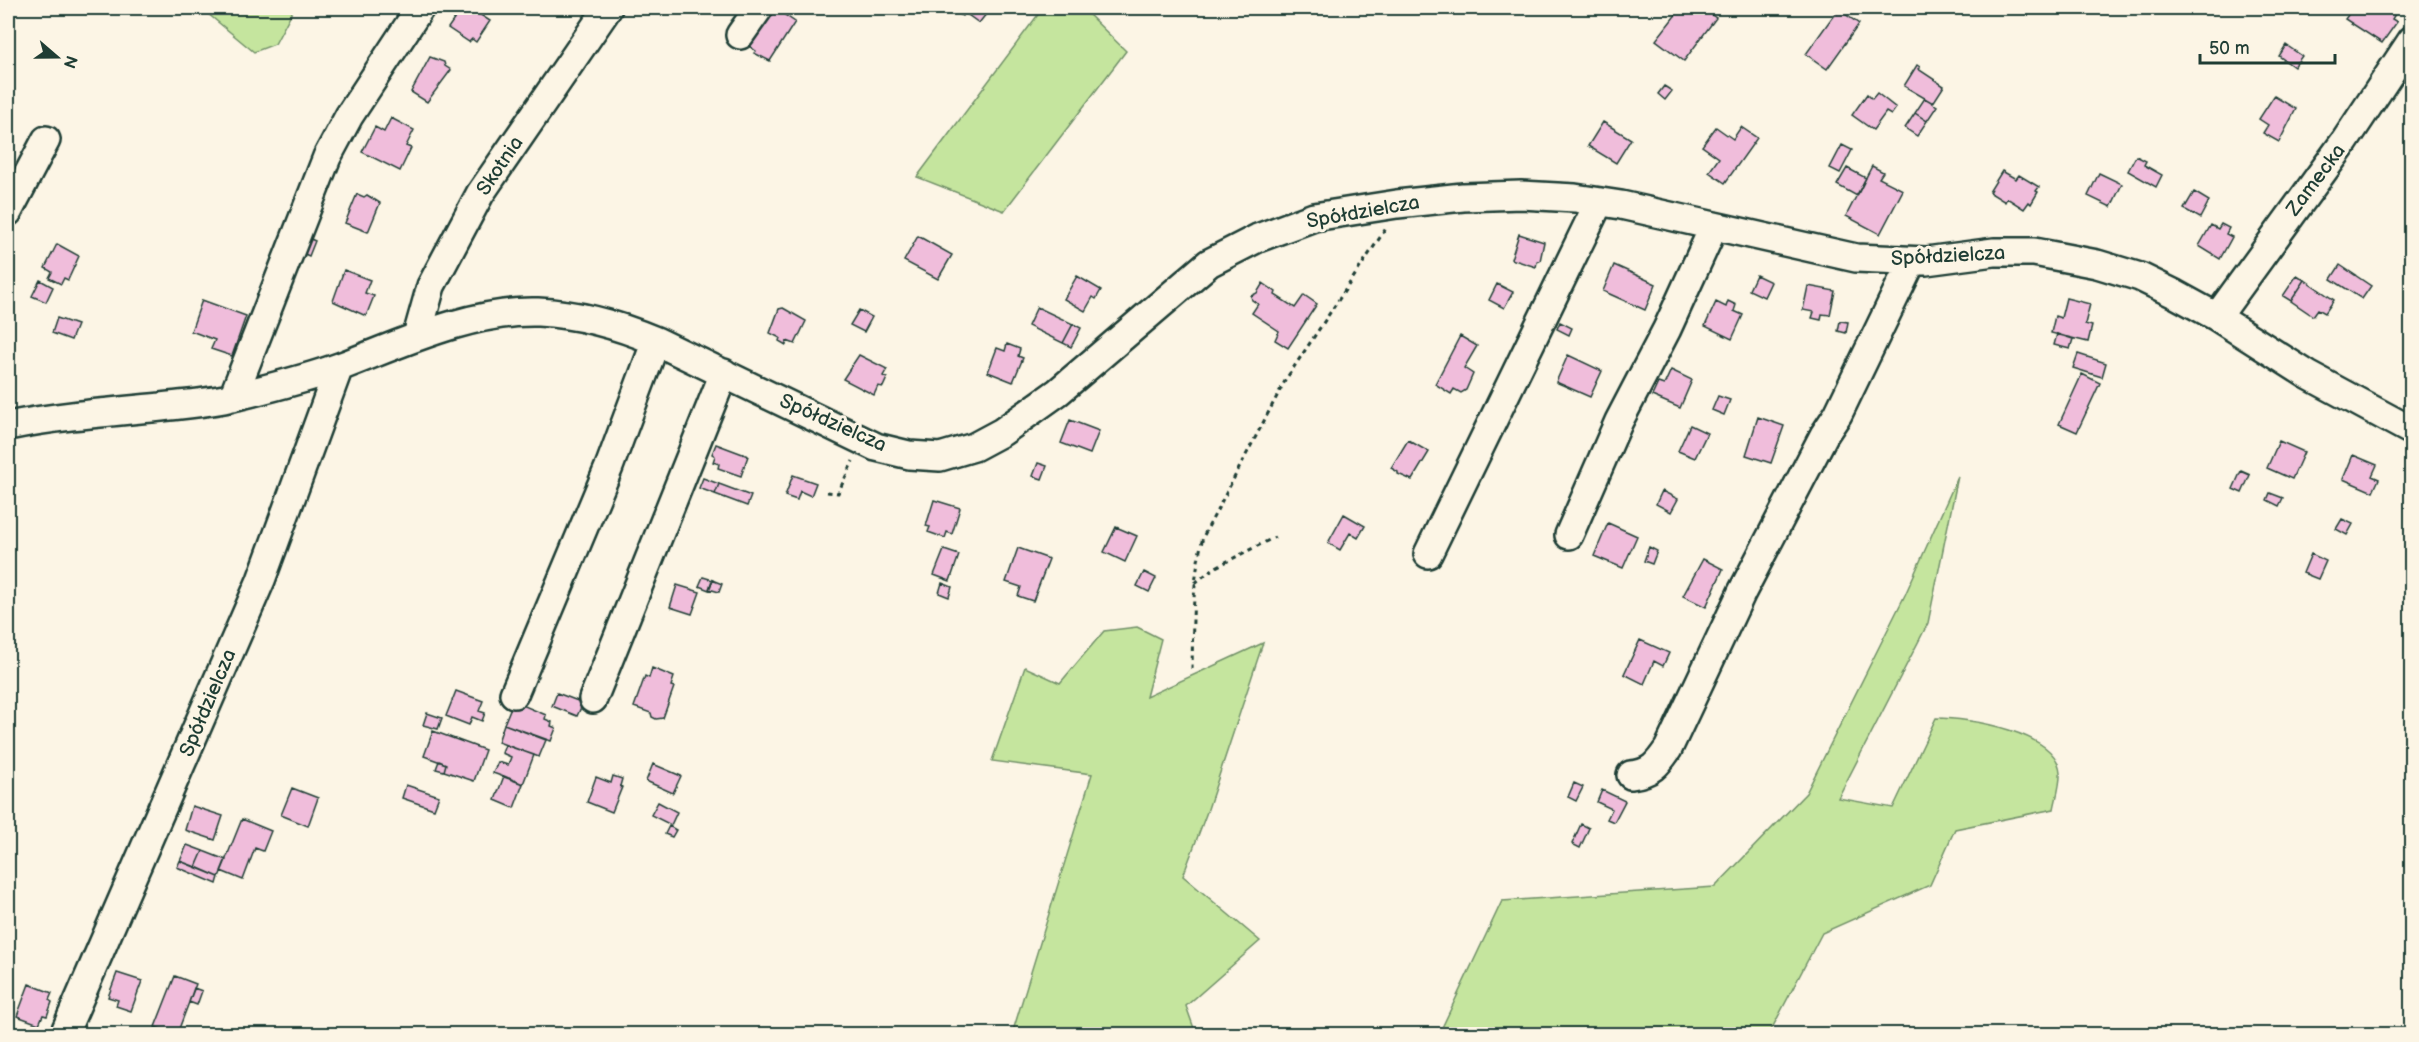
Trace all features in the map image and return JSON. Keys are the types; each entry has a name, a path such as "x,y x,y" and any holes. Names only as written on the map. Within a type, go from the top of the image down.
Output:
{"street":[{"path":"233,397 327,157 349,116 420,8"},
{"name":"Skotnia","path":"417,336 422,310 431,286 480,194 608,8"},
{"path":"740,35 759,8"},
{"name":"Zamecka","path":"2217,317 2344,141 2412,40"},
{"path":"8,212 46,140"},
{"name":"Spółdzielcza","path":"8,426 39,420 233,397 339,367 417,336 491,317 536,312 592,318 619,326 657,340 876,447 909,455 940,457 974,447 1002,432 1058,392 1209,263 1258,238 1314,217 1462,197 1521,195 1599,202 1856,258 1912,261 1994,252 2034,252 2070,258 2140,277 2217,317 2308,375 2412,431"},
{"path":"1428,554 1599,202"},
{"path":"1569,535 1619,422 1667,328 1714,226"},
{"path":"1631,775 1645,773 1658,763 1668,749 1742,592 1824,435 1838,414 1912,261"},
{"path":"514,694 609,467 657,340"},
{"name":"Spółdzielcza","path":"64,1035 261,580 339,367"},
{"path":"593,699 724,372"}],"path":[{"path":"1192,669 1195,583 1203,537 1286,379 1374,248 1397,204"},
{"path":"827,492 838,493 863,441"},
{"path":"1195,583 1214,568 1275,537"}],"green space":[{"path":"201,8 294,8 275,44 254,52"},
{"path":"1043,8 1082,8 1126,51 1004,211 917,177"},
{"path":"1958,476 1928,623 1838,798 1893,808 1936,718 1968,721 2009,730 2028,737 2044,747 2055,758 2060,772 2054,809 1955,829 1930,885 1822,933 1769,1034 1439,1034 1502,901 1715,887 1806,793 1905,595"},
{"path":"1137,627 1161,639 1146,697 1263,643 1208,809 1183,876 1260,941 1186,1006 1196,1034 1012,1034 1092,774 992,761 1025,667 1060,683 1104,631"}],"building":[{"path":"462,8 470,8 490,21 476,42 472,39 469,42 448,28"},
{"path":"958,8 991,8 979,23 965,13 962,16 955,11"},
{"path":"1681,8 1702,8 1716,18 1684,61 1656,40"},
{"path":"2353,8 2385,8 2395,14 2392,19 2397,22 2382,43 2345,19"},
{"path":"776,9 795,22 770,61 754,53 756,51 749,46"},
{"path":"1838,9 1859,24 1827,69 1806,54"},
{"path":"2286,45 2302,56 2294,67 2279,56"},
{"path":"430,57 444,62 445,66 451,70 427,102 411,92"},
{"path":"1917,65 1920,67 1918,69 1944,86 1933,103 1904,86"},
{"path":"1664,86 1672,91 1665,100 1658,94"},
{"path":"1877,93 1896,108 1891,115 1886,112 1873,130 1852,115 1867,94 1872,99"},
{"path":"2274,96 2296,109 2279,142 2263,133 2268,125 2259,119"},
{"path":"1925,98 1937,106 1927,121 1915,113"},
{"path":"1915,113 1927,121 1917,136 1905,128"},
{"path":"391,118 414,130 406,146 411,148 400,171 362,152 375,127 384,132"},
{"path":"1603,122 1631,139 1616,163 1588,146"},
{"path":"1716,127 1733,139 1741,127 1757,138 1725,183 1709,172 1719,158 1702,146"},
{"path":"1842,145 1852,150 1840,173 1830,168"},
{"path":"2136,156 2146,161 2144,165 2162,175 2156,187 2128,171"},
{"path":"1872,166 1883,172 1879,178 1903,190 1880,234 1846,216"},
{"path":"1847,168 1866,178 1857,196 1837,185"},
{"path":"2002,171 2016,179 2019,175 2039,187 2031,204 2029,202 2024,209 2007,198 2005,202 1989,192"},
{"path":"2099,173 2122,184 2111,207 2088,196"},
{"path":"2194,192 2209,201 2200,218 2184,209"},
{"path":"357,194 364,197 367,195 380,203 368,232 345,223"},
{"path":"2221,224 2229,228 2226,234 2232,237 2220,259 2199,246 2211,225 2218,229"},
{"path":"1519,234 1544,242 1540,261 1537,262 1536,267 1511,259"},
{"path":"918,236 952,255 938,279 904,261"},
{"path":"306,237 315,241 309,256 300,252"},
{"path":"57,244 79,256 68,280 64,278 61,284 49,278 52,272 45,268"},
{"path":"1614,265 1656,284 1645,310 1603,291"},
{"path":"2340,265 2371,286 2362,299 2331,279"},
{"path":"344,270 370,280 365,293 374,296 366,316 333,301"},
{"path":"1756,275 1771,282 1764,297 1749,290"},
{"path":"2297,275 2305,280 2291,301 2283,296"},
{"path":"1077,276 1101,290 1096,299 1093,297 1085,311 1064,299"},
{"path":"40,280 53,287 46,302 32,296"},
{"path":"2305,280 2334,300 2325,313 2318,309 2313,316 2291,301"},
{"path":"1263,283 1276,292 1275,295 1295,308 1304,295 1317,304 1288,348 1275,340 1279,331 1252,313 1258,304 1252,300 1251,296 1257,293"},
{"path":"1497,284 1513,292 1504,308 1489,300"},
{"path":"1808,286 1835,291 1830,315 1822,314 1821,320 1812,318 1814,312 1803,310"},
{"path":"2066,298 2090,304 2085,324 2092,326 2088,342 2051,333 2055,316 2061,318"},
{"path":"202,300 246,316 232,356 211,349 215,340 191,331"},
{"path":"1728,301 1736,305 1734,311 1743,315 1732,339 1705,326 1716,302 1726,307"},
{"path":"1037,307 1073,324 1063,343 1028,326"},
{"path":"783,308 806,321 795,344 787,341 786,345 779,341 780,338 770,333 779,309"},
{"path":"859,310 872,317 864,332 850,325"},
{"path":"57,318 77,325 71,340 52,333"},
{"path":"1840,321 1848,322 1846,333 1838,331"},
{"path":"1560,322 1572,328 1569,335 1557,329"},
{"path":"1073,324 1081,328 1071,347 1063,343"},
{"path":"2057,334 2073,339 2070,349 2054,345"},
{"path":"1460,336 1477,346 1464,368 1473,374 1466,390 1461,393 1454,389 1451,394 1435,384"},
{"path":"1007,344 1020,349 1018,356 1023,358 1013,382 988,372 997,348 1005,351"},
{"path":"2078,354 2106,363 2102,377 2073,368"},
{"path":"859,355 887,369 883,376 887,378 883,387 878,386 874,395 843,379"},
{"path":"1568,355 1602,371 1590,397 1556,382"},
{"path":"1671,370 1692,380 1680,408 1652,396 1658,383 1664,385"},
{"path":"2082,374 2100,383 2077,432 2059,424"},
{"path":"2412,376 2412,396 2404,392"},
{"path":"1718,396 1730,400 1724,415 1712,410"},
{"path":"1758,417 1784,426 1771,463 1746,455"},
{"path":"1070,420 1099,431 1090,454 1061,443"},
{"path":"1690,425 1707,433 1695,458 1678,451"},
{"path":"1408,440 1429,452 1412,480 1391,468"},
{"path":"2279,441 2304,452 2292,479 2267,468"},
{"path":"716,444 748,456 741,476 718,468 719,464 713,462 715,456 712,454"},
{"path":"2353,455 2377,465 2372,476 2379,479 2373,492 2343,479"},
{"path":"1038,463 1047,466 1042,479 1033,476"},
{"path":"2241,471 2250,475 2242,493 2233,489"},
{"path":"793,475 816,483 811,496 800,491 797,500 785,496"},
{"path":"703,478 719,484 715,494 699,488"},
{"path":"719,484 751,496 747,506 715,494"},
{"path":"1662,491 1678,499 1671,512 1656,504"},
{"path":"2270,493 2283,498 2279,506 2267,500"},
{"path":"934,500 960,508 952,534 947,532 945,538 928,532 930,527 926,526"},
{"path":"1344,514 1365,526 1358,538 1350,533 1340,550 1328,543"},
{"path":"2342,519 2353,524 2347,535 2336,529"},
{"path":"1608,523 1637,536 1623,568 1594,556"},
{"path":"1116,527 1137,536 1125,562 1104,552"},
{"path":"1649,547 1657,551 1652,564 1644,561"},
{"path":"1018,548 1049,559 1033,601 1018,596 1021,587 1006,582"},
{"path":"944,550 959,555 950,581 934,575"},
{"path":"2311,554 2326,561 2318,579 2303,573"},
{"path":"1703,559 1723,569 1706,607 1683,596"},
{"path":"1144,572 1156,578 1149,592 1137,586"},
{"path":"703,577 713,580 709,590 699,586"},
{"path":"712,580 722,584 719,592 709,589"},
{"path":"942,583 952,587 949,597 939,593"},
{"path":"677,585 700,592 692,614 670,607"},
{"path":"1640,640 1669,653 1663,666 1654,661 1644,684 1624,674"},
{"path":"652,668 674,677 671,686 674,687 663,718 656,719 651,713 634,707 645,676 649,678"},
{"path":"456,691 483,701 479,711 485,713 482,721 472,717 469,725 446,716"},
{"path":"557,693 583,703 577,716 552,706"},
{"path":"513,702 520,702 546,715 545,719 552,722 551,726 556,728 551,741 504,724"},
{"path":"427,713 442,718 438,729 423,725"},
{"path":"504,724 546,740 539,757 498,742"},
{"path":"433,731 485,750 474,781 444,771 446,764 424,756"},
{"path":"505,745 534,755 523,784 493,773 498,762 508,765 511,757 502,753"},
{"path":"439,761 446,764 444,771 436,769"},
{"path":"653,764 681,776 673,793 646,781"},
{"path":"504,776 523,784 514,808 495,800"},
{"path":"613,776 622,779 620,786 622,787 612,812 587,802 596,777 611,783"},
{"path":"1574,783 1583,787 1576,801 1568,797"},
{"path":"406,785 439,796 434,809 402,798"},
{"path":"292,788 318,798 308,826 281,815"},
{"path":"1602,790 1625,801 1614,822 1607,819 1612,809 1597,802"},
{"path":"658,802 677,812 671,825 651,815"},
{"path":"192,806 223,816 215,840 185,830"},
{"path":"242,819 271,831 263,851 255,848 243,880 221,871"},
{"path":"1581,824 1589,828 1580,848 1572,844"},
{"path":"669,826 676,830 672,837 665,834"},
{"path":"187,845 203,851 196,867 180,861"},
{"path":"203,851 226,860 219,877 196,867"},
{"path":"180,861 219,877 217,884 177,867"},
{"path":"117,973 142,981 131,1011 116,1006 118,1000 108,997"},
{"path":"175,976 196,984 177,1034 155,1027"},
{"path":"29,984 52,993 49,1000 52,1002 47,1016 43,1015 39,1024 17,1016"},
{"path":"194,988 202,991 197,1005 189,1002"}]}
